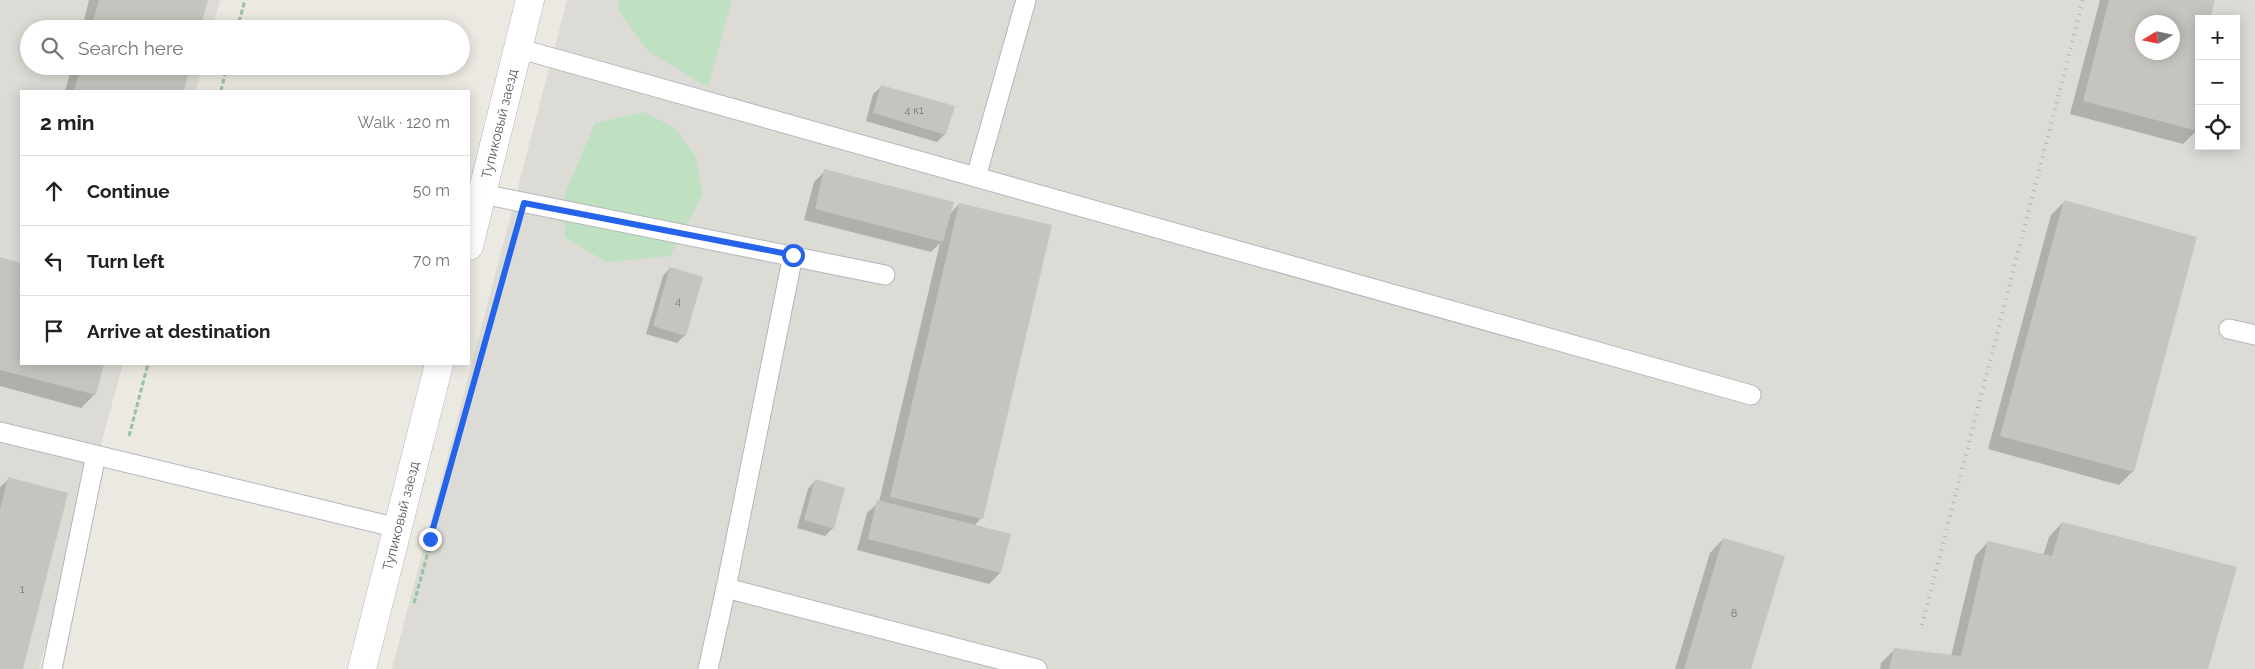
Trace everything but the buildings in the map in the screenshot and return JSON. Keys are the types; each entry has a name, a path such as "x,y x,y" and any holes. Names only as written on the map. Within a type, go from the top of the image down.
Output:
{"street":[{"name":"Тупиковый заезд","path":"470,242 530,0"},
{"name":"Тупиковый заезд","path":"362,669 439,365"}],"lane":[{"path":"976,177 1026,0"},
{"path":"517,48 1751,395"},
{"path":"482,194 885,275"},
{"path":"708,669 793,255"},
{"path":"2229,329 2255,335"},
{"path":"0,432 398,528"},
{"path":"52,669 96,455"},
{"path":"726,588 1037,669"}],"path":[{"path":"239,20 245,0"},
{"path":"221,90 225,75"},
{"path":"414,604 524,203"},
{"path":"123,461 148,365"}],"shaded area":[{"path":"0,0 220,0 214,20 20,20 20,75 200,75 196,90 20,90 20,365 123,365 39,669 0,669"},
{"path":"567,0 2255,0 2255,669 392,669"}],"green space":[{"path":"619,0 732,0 708,87 649,52 618,10"},
{"path":"644,112 675,128 696,157 703,194 670,256 606,262 565,237 564,196 595,123"}],"railway":[{"path":"1922,625 2083,0"}],"route":[{"path":"430,539 524,203 793,255"}]}
